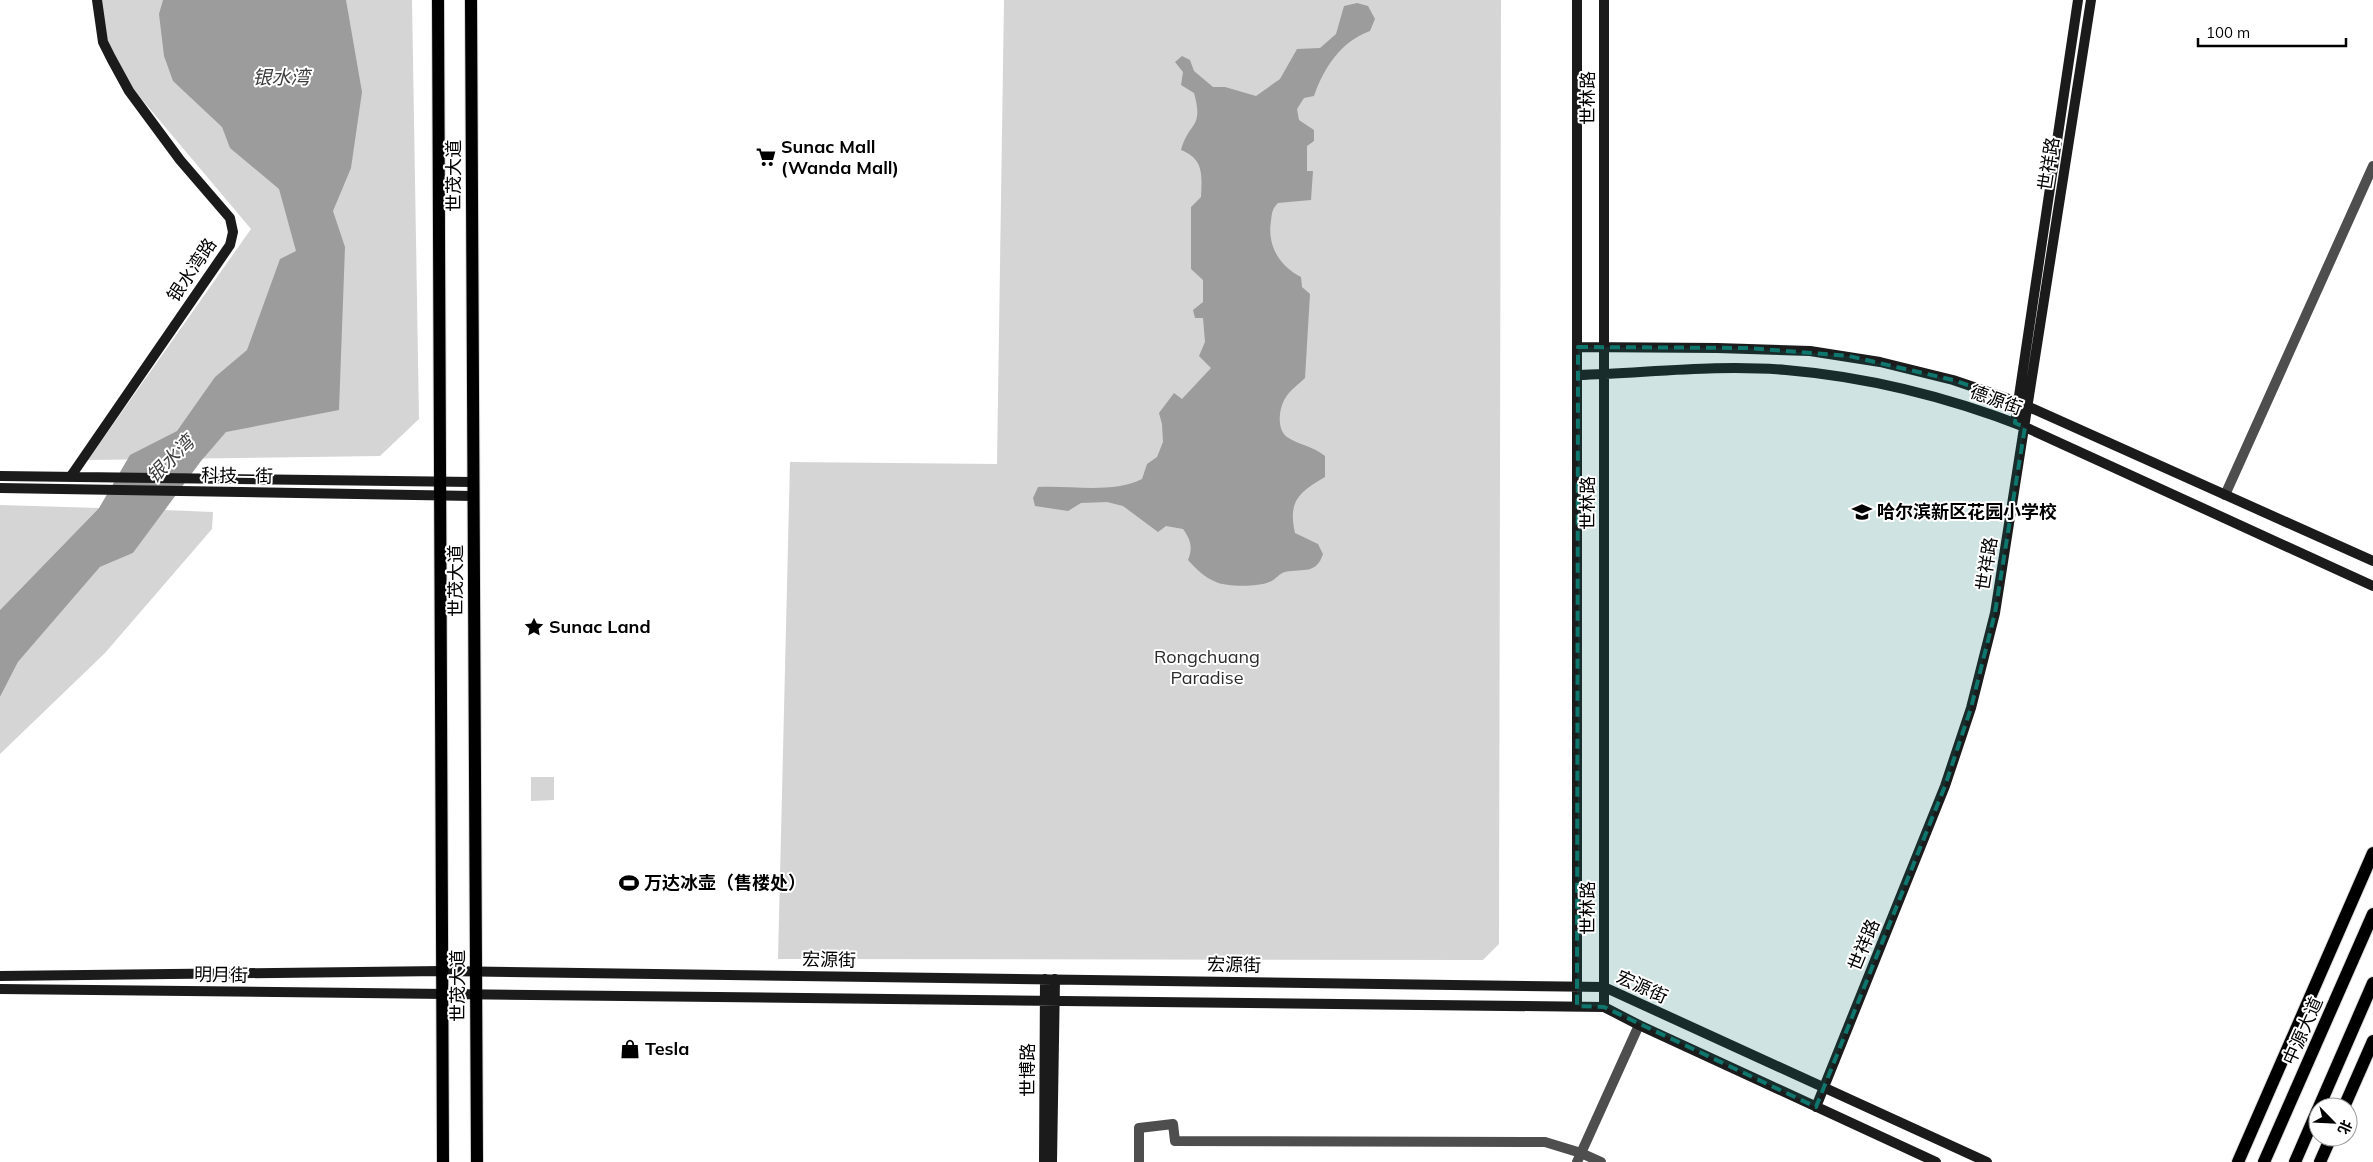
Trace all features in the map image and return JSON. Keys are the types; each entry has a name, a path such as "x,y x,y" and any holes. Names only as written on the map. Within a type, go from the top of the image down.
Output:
{"main road":[{"name":"银水湾路","path":"72,476 230,246 233,232 230,218 180,160 129,91 103,42 97,0"},
{"name":"世茂大道","path":"438,0 443,1162"},
{"name":"世茂大道","path":"471,0 477,1162"},
{"name":"世林路","path":"1577,0 1577,1006"},
{"name":"世林路","path":"1604,0 1604,1007"},
{"name":"世祥路","path":"1816,1107 1945,786 1971,708 1995,613 2025,427 2023,404 2078,0"},
{"name":"世祥路","path":"2015,423 2023,404 2091,0"},
{"name":"德源街","path":"1578,348 1604,346 1748,348 1849,356 1953,380 2023,404 2373,561"},
{"name":"德源街","path":"1578,375 1741,368 1785,370 1865,379 1913,390 1989,413 2025,427 2373,586"},
{"name":"科技一街","path":"0,476 473,482"},
{"name":"科技一街","path":"0,488 473,496"},
{"path":"2238,1162 2373,854"},
{"name":"中源大道","path":"2264,1162 2373,914"},
{"name":"宏源街","path":"442,971 1604,987 1987,1162"},
{"name":"明月街","path":"0,976 442,971"},
{"name":"世博路","path":"1050,979 1052,1162"},
{"path":"2323,1097 2373,983"},
{"name":"明月街","path":"0,989 442,994"},
{"name":"宏源街","path":"442,994 1604,1007 1639,1025 1936,1162"},
{"name":"世博路","path":"1044,1162 1050,1001"},
{"path":"2348,1097 2373,1041"},
{"path":"2295,1162 2308,1131"},
{"path":"2320,1162 2327,1147"}],"street":[{"path":"2225,495 2373,166"},
{"path":"1579,1157 1639,1025"},
{"path":"1139,1162 1140,1128 1173,1124 1175,1141 1545,1142 1579,1157 1600,1162"}],"highlighted area":[{"path":"1578,347 1749,348 1849,356 1953,380 2018,402 2015,423 2025,427 1995,613 1971,708 1945,786 1816,1107 1604,1007 1577,1006"}],"green space":[{"path":"100,0 412,0 419,419 380,456 88,460 251,229 107,58"},
{"name":"Rongchuang Paradise","path":"1004,0 1501,0 1499,944 1483,960 778,959 790,462 997,464"},
{"path":"0,505 99,508 0,610"},
{"path":"164,510 213,512 212,529 105,653 0,754 0,697 18,662 100,567 133,553"},
{"path":"531,777 554,777 554,800 531,801"}],"water":[{"name":"银水湾","path":"163,0 346,0 362,92 351,168 333,211 345,247 339,410 226,432 201,461 133,553 100,567 18,662 0,697 0,610 99,508 130,455 177,431 215,377 247,350 280,259 296,251 279,189 230,148 222,127 173,81 164,56 159,14"},
{"path":"1357,3 1368,6 1375,19 1370,31 1359,36 1342,49 1328,66 1314,96 1304,98 1297,109 1299,120 1314,130 1314,141 1307,146 1307,171 1313,171 1311,200 1278,203 1273,211 1270,230 1276,254 1286,267 1301,277 1302,287 1310,294 1305,378 1286,397 1280,412 1280,423 1281,429 1287,437 1325,456 1325,477 1302,493 1294,505 1293,513 1295,533 1318,544 1323,554 1320,561 1313,568 1285,572 1264,584 1242,586 1221,584 1197,570 1188,560 1190,544 1183,529 1166,526 1158,532 1123,506 1107,502 1081,503 1068,511 1035,506 1033,498 1038,487 1104,488 1130,484 1142,479 1147,464 1157,457 1163,442 1159,413 1174,393 1182,399 1211,368 1199,356 1205,342 1203,318 1195,318 1193,310 1203,302 1203,280 1191,269 1191,207 1201,197 1202,182 1198,163 1189,154 1181,150 1196,119 1197,105 1194,93 1181,85 1183,72 1175,62 1182,56 1190,60 1194,71 1213,87 1225,87 1256,96 1280,79 1297,49 1320,48 1336,34 1344,6"}],"place":[{"name":"Sunac Mall (Wanda Mall)","path":"766,157"},
{"name":"哈尔滨新区花园小学校","path":"1862,512"},
{"name":"Sunac Land","path":"534,627"},
{"name":"万达冰壶（售楼处）","path":"629,883"},
{"name":"Tesla","path":"630,1049"}]}
